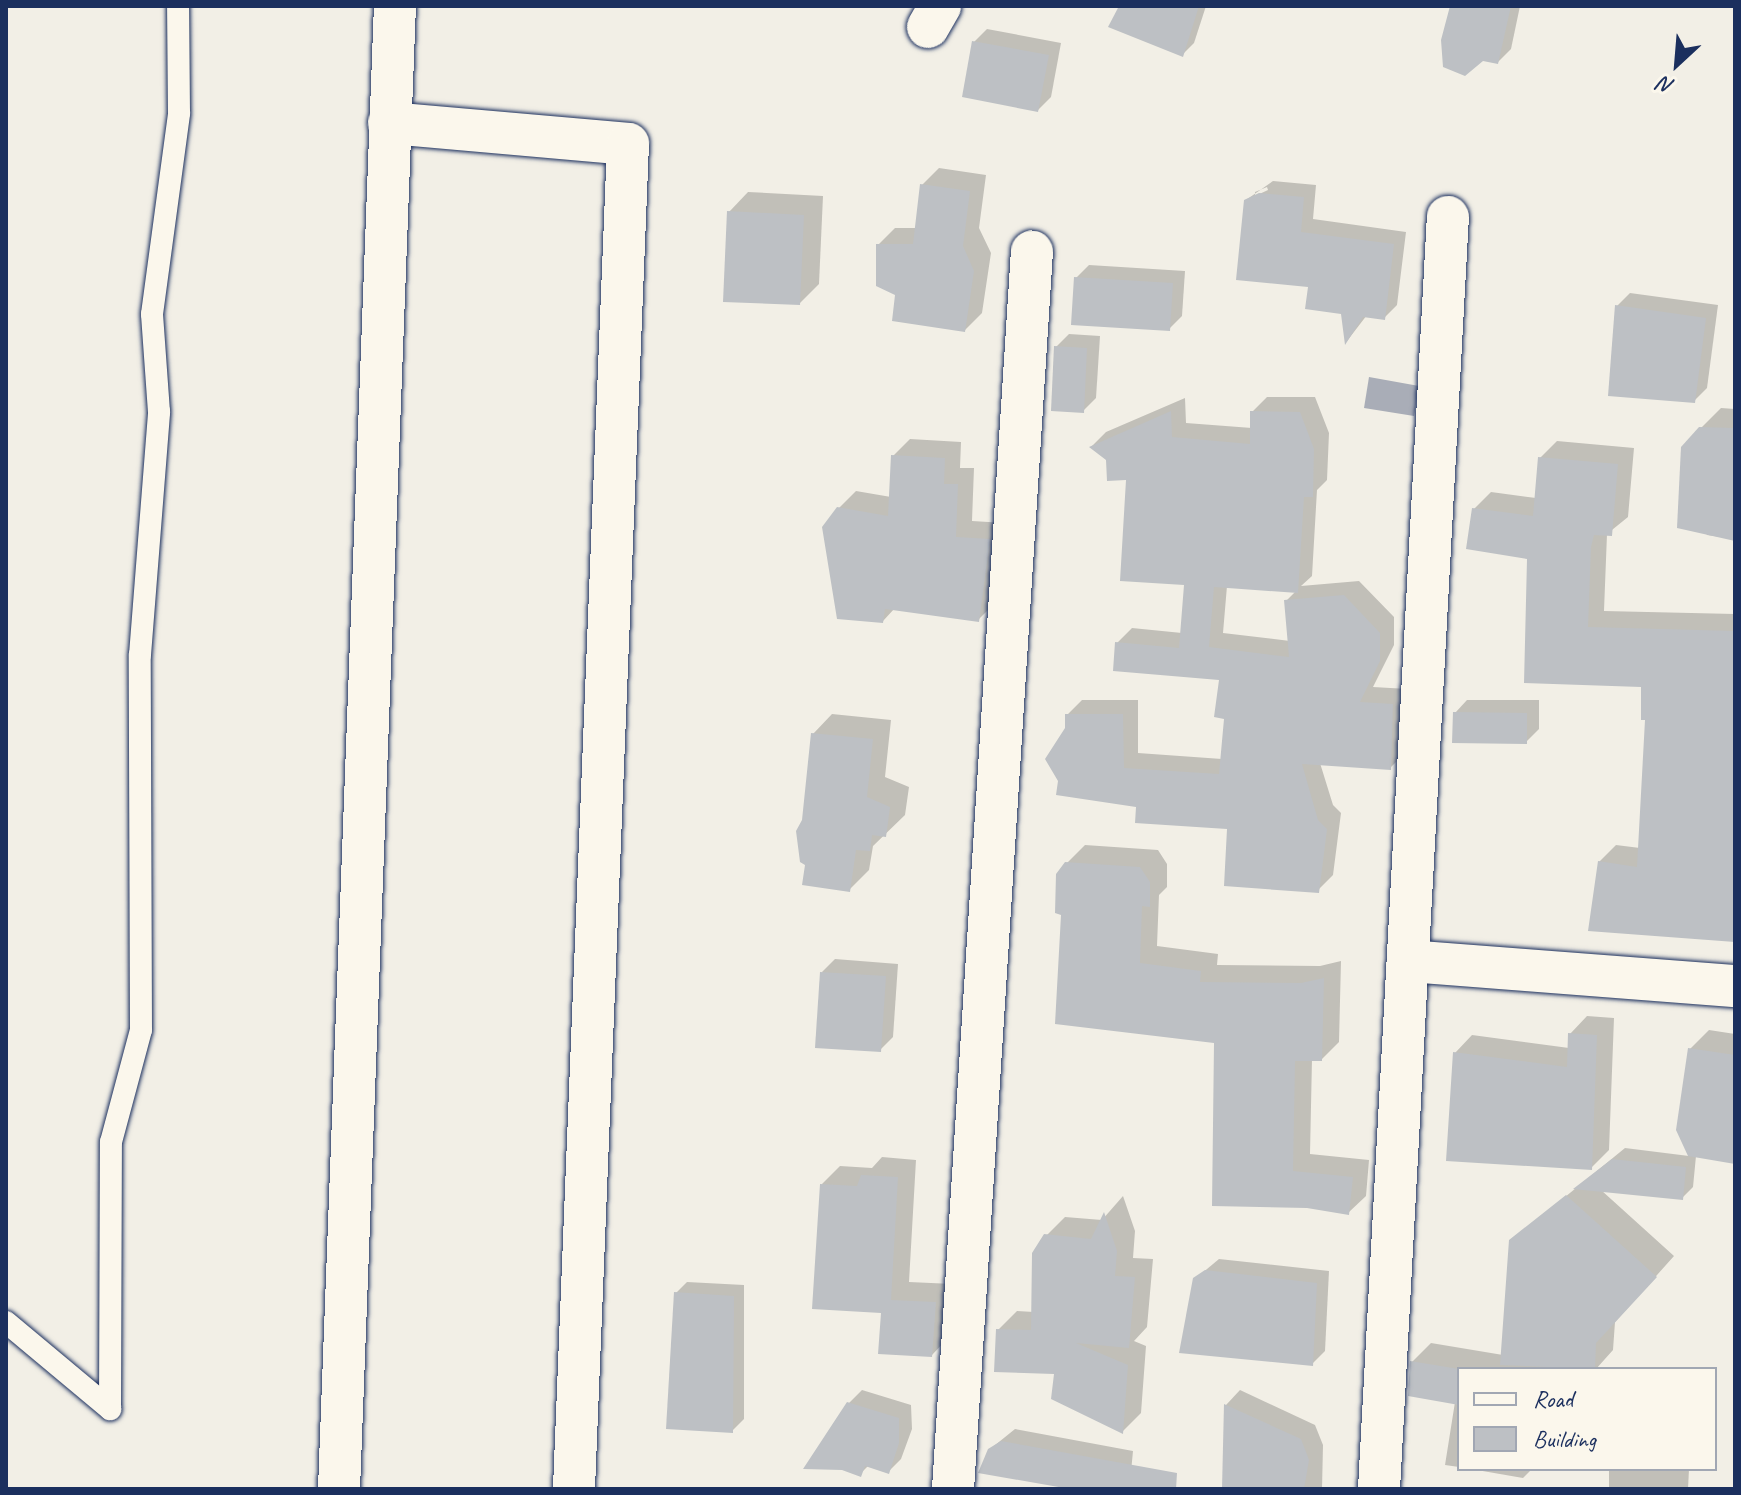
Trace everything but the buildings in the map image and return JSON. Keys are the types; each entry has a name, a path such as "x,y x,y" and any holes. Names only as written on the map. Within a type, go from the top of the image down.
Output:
{"street":[{"path":"339,1489 395,6"},
{"path":"389,123 628,144 574,1489"},
{"path":"1379,1489 1448,217"},
{"path":"953,1489 1032,252"},
{"path":"1408,961 1735,986"}],"lane":[{"path":"6,1322 110,1409 111,1142 141,1030 140,655 159,412 152,314 179,113 178,6"}],"shaded area":[{"path":"1369,377 1419,386 1414,416 1364,408"}]}
